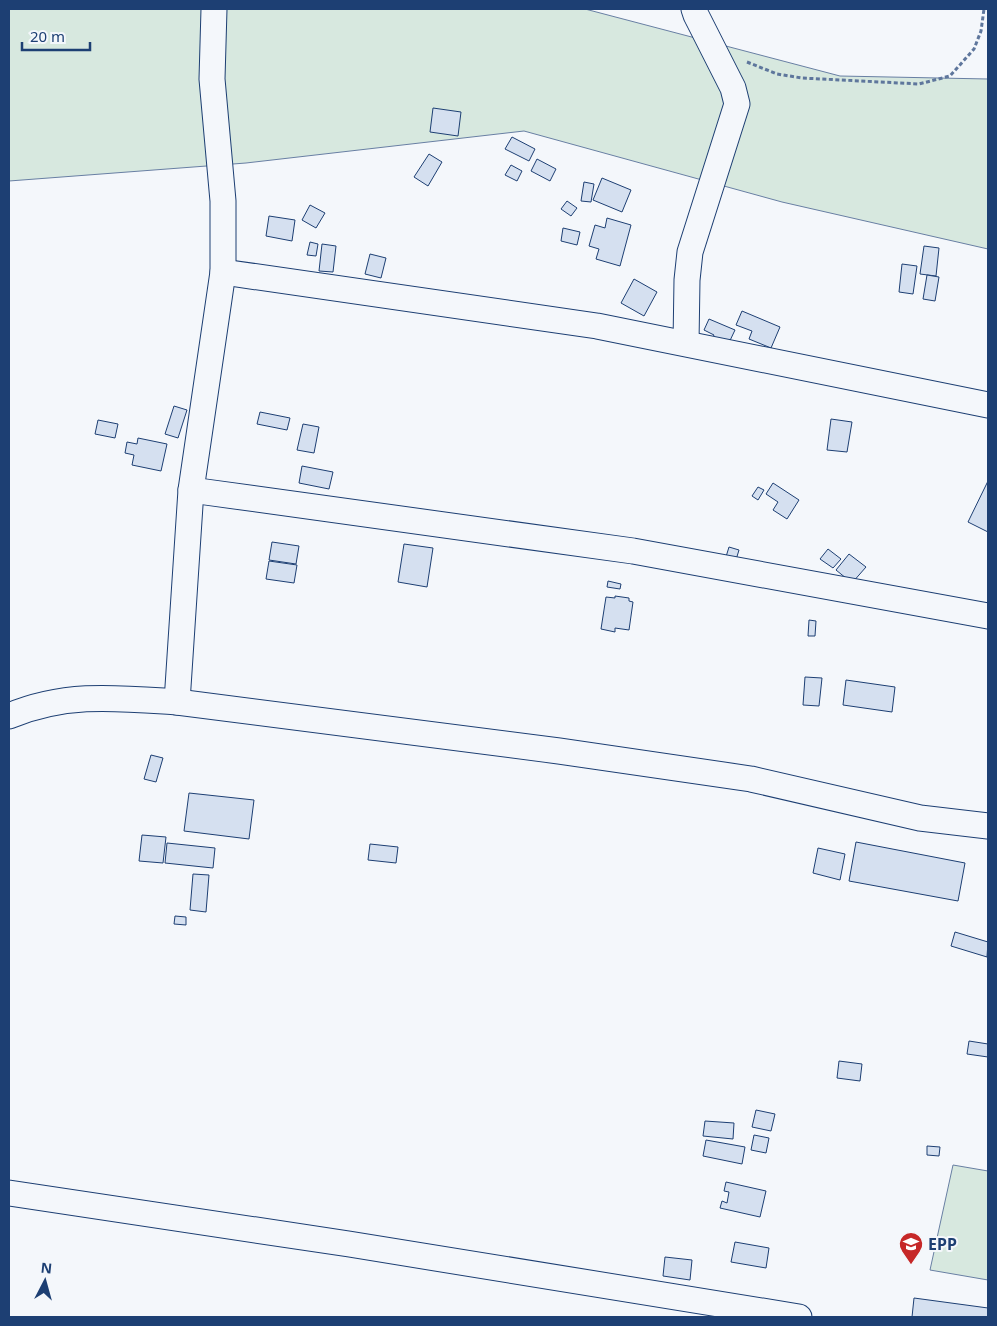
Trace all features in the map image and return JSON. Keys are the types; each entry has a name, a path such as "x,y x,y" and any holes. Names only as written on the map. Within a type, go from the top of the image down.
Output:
{"street":[{"path":"178,702 191,490 223,272 223,201 212,78 214,9"},
{"path":"686,343 687,280 690,252 737,104 733,88 694,9"},
{"path":"223,272 597,326 988,405"},
{"path":"191,490 634,551 988,616"},
{"path":"9,716 25,709 71,699 117,698 178,702 559,751 742,778 920,818 988,826"},
{"path":"9,1193 349,1244 799,1317"}],"path":[{"path":"712,48 777,74 802,78 919,84 950,76 974,49 981,31 984,9"}],"shaded area":[{"path":"9,9 585,9 840,76 988,79 988,249 782,202 524,131 246,163 9,181"},
{"path":"953,1165 988,1171 988,1280 930,1270"}],"building":[{"path":"433,108 461,112 458,136 430,132"},
{"path":"512,137 535,149 529,161 505,149"},
{"path":"429,154 442,162 428,186 414,177"},
{"path":"537,159 556,169 550,181 531,171"},
{"path":"511,165 522,171 517,181 505,175"},
{"path":"602,178 631,190 622,212 593,200"},
{"path":"584,182 594,184 591,202 581,201"},
{"path":"567,201 577,208 571,216 561,209"},
{"path":"310,205 325,213 316,228 302,220"},
{"path":"269,216 295,220 292,241 266,236"},
{"path":"607,218 631,225 620,266 596,259 599,249 589,246 595,225 605,228"},
{"path":"563,228 580,232 577,245 561,241"},
{"path":"310,242 318,244 316,256 307,255"},
{"path":"322,244 336,246 333,272 319,271"},
{"path":"924,246 939,248 936,276 920,274"},
{"path":"370,254 386,258 381,278 365,274"},
{"path":"902,264 917,266 913,294 899,292"},
{"path":"927,275 939,277 935,301 923,299"},
{"path":"634,279 657,292 644,316 621,303"},
{"path":"742,311 780,327 771,348 749,339 752,331 736,325"},
{"path":"709,319 735,330 726,349 710,343 714,335 704,330"},
{"path":"174,406 187,410 178,438 165,434"},
{"path":"260,412 290,418 287,430 257,424"},
{"path":"831,419 852,422 847,452 827,450"},
{"path":"98,420 118,424 115,438 95,434"},
{"path":"303,424 319,427 314,453 297,450"},
{"path":"138,438 167,444 161,471 132,465 134,455 125,453 127,442 137,444"},
{"path":"302,466 333,472 329,489 299,483"},
{"path":"988,481 988,532 968,522"},
{"path":"773,483 799,500 787,519 773,510 778,502 766,494"},
{"path":"758,487 764,490 758,500 752,496"},
{"path":"272,542 299,546 296,564 269,560"},
{"path":"404,544 433,548 427,587 398,582"},
{"path":"729,547 739,550 735,563 725,560"},
{"path":"828,549 841,559 833,568 820,559"},
{"path":"849,554 866,567 852,583 836,570"},
{"path":"269,561 297,565 294,583 266,579"},
{"path":"608,581 621,584 620,589 607,587"},
{"path":"615,596 629,598 629,601 633,602 629,630 615,628 615,632 601,629 606,597 615,598"},
{"path":"809,620 816,621 815,636 808,636"},
{"path":"805,677 822,678 819,706 803,705"},
{"path":"846,680 895,687 892,712 843,705"},
{"path":"151,755 163,758 156,782 144,779"},
{"path":"189,793 254,800 249,839 184,831"},
{"path":"142,835 166,837 163,863 139,861"},
{"path":"856,842 965,863 958,901 849,881"},
{"path":"167,843 215,848 213,868 165,863"},
{"path":"370,844 398,847 396,863 368,860"},
{"path":"818,848 845,854 840,880 813,873"},
{"path":"193,874 209,875 206,912 190,910"},
{"path":"175,916 186,917 186,925 174,924"},
{"path":"955,932 988,942 987,957 951,946"},
{"path":"969,1041 988,1044 988,1057 967,1054"},
{"path":"839,1061 862,1064 860,1081 837,1078"},
{"path":"756,1110 775,1114 771,1131 752,1127"},
{"path":"705,1121 734,1123 733,1139 703,1136"},
{"path":"754,1135 769,1138 766,1153 751,1150"},
{"path":"706,1140 745,1147 742,1164 703,1156"},
{"path":"927,1146 940,1147 939,1156 927,1155"},
{"path":"726,1182 766,1191 760,1217 720,1208 722,1201 727,1203 729,1192 724,1191"},
{"path":"735,1242 769,1248 766,1268 731,1262"},
{"path":"665,1257 692,1260 690,1280 663,1276"},
{"path":"914,1298 988,1308 988,1317 912,1317"}],"place":[{"name":"EPP","path":"911,1265"}]}
